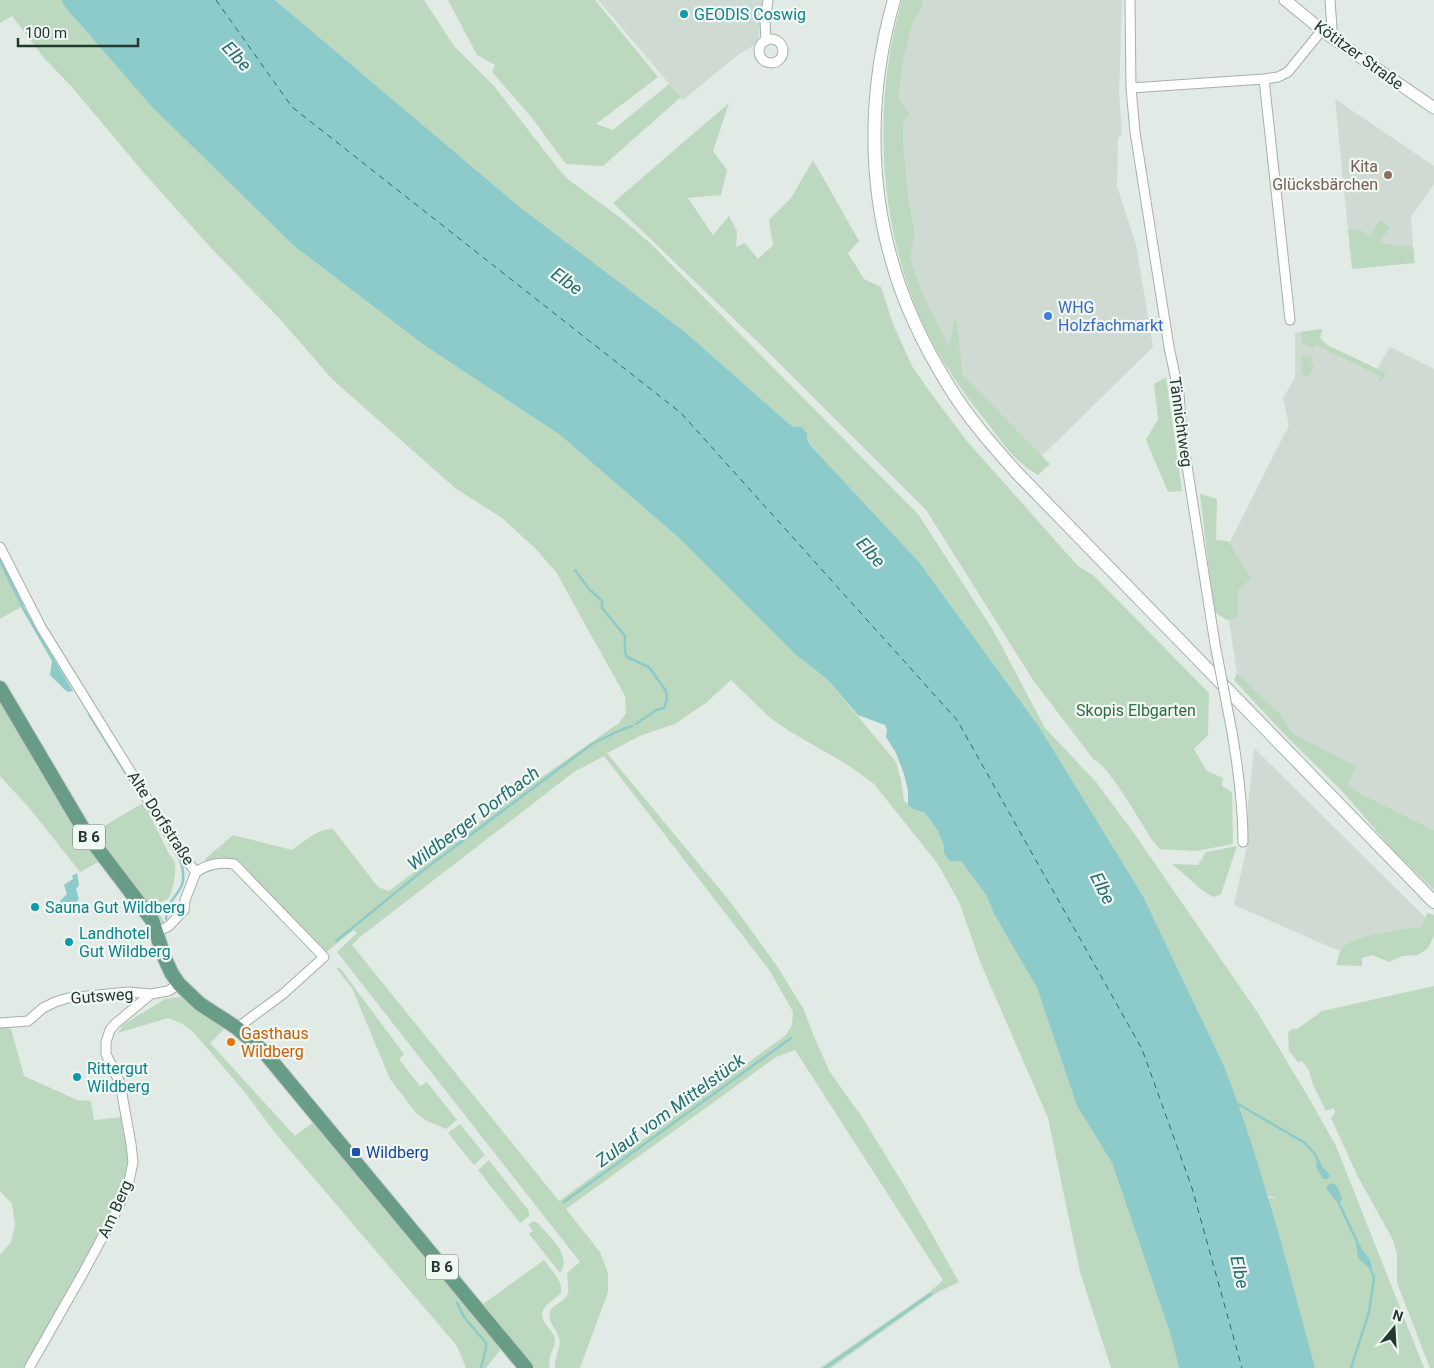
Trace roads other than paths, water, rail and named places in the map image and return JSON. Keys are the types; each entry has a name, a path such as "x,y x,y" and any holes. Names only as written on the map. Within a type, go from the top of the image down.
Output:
{"main road":[{"path":"894,0 886,30 877,82 874,141 879,202 890,258 912,315 930,354 951,389 982,432 1018,474 1434,902"},
{"name":"B 6","path":"0,688 86,832 109,865 145,909 157,932 165,959 179,984 200,1004 237,1028 264,1053 526,1368"}],"street":[{"path":"766,41 765,21 768,0"},
{"name":"Tännichtweg","path":"1130,0 1131,88 1136,141 1166,328 1179,394 1182,434 1215,644 1238,765 1243,842"},
{"name":"Kötitzer Straße","path":"1285,0 1325,32 1434,108"},
{"path":"1131,88 1264,80 1278,77 1288,72 1325,32 1332,28 1330,0"},
{"path":"1264,80 1290,320"},
{"name":"Alte Dorfstraße","path":"0,547 41,627 182,855 196,872 204,867 221,862 234,864 324,957 283,994 237,1028"},
{"path":"157,932 168,926 184,910 185,900 196,872"},
{"name":"Gutsweg","path":"0,1023 28,1021 42,1008 68,998 128,992 151,994 168,991 179,984"},
{"name":"Am Berg","path":"29,1368 92,1258 128,1186 133,1162 132,1144 120,1083 106,1054 106,1042 110,1030 151,994"}],"water":[{"name":"Elbe","path":"61,0 275,0 521,208 684,331 788,423 795,427 801,427 807,433 807,440 810,445 919,562 1040,728 1143,896 1224,1066 1238,1103 1274,1216 1315,1368 1179,1368 1170,1333 1112,1163 1077,1106 1037,988 994,914 986,895 961,861 949,861 944,853 944,846 938,831 925,813 908,805 908,791 904,774 896,753 886,737 887,730 885,725 858,715 827,679 796,655 679,538 560,435 424,345 294,246 152,107"},
{"path":"54,659 73,691 68,692 50,675"},
{"path":"77,873 79,885 76,889 79,899 72,904 62,905 60,901 67,894 64,885 73,879 72,876"},
{"path":"1316,1162 1327,1171 1330,1176 1328,1179 1323,1179 1316,1167"},
{"path":"1333,1183 1337,1186 1342,1199 1340,1202 1335,1200 1326,1188 1329,1184"},
{"path":"1356,1243 1369,1258 1372,1267 1370,1269 1358,1258"}],"waterway":[{"path":"0,561 24,610 53,660"},
{"name":"Wildberger Dorfbach","path":"575,570 589,589 602,601 602,608 625,636 625,652 627,657 649,667 666,691 667,699 664,708 656,710 636,724"},
{"path":"89,714 132,783"},
{"name":"Wildberger Dorfbach","path":"336,941 421,872 592,744 632,726"},
{"path":"166,919 170,903 181,887 183,880 180,859"},
{"name":"Zulauf vom Mittelstück","path":"564,1202 791,1038"},
{"path":"1238,1104 1305,1143 1315,1154 1321,1167"},
{"path":"1337,1199 1360,1248"},
{"path":"1351,1368 1369,1312 1374,1277 1369,1266"},
{"path":"825,1368 931,1294"},
{"name":"Zulauf vom Mittelstück","path":"457,1303 464,1317 486,1343 481,1368"}],"place":[{"name":"GEODIS Coswig","path":"684,14"},
{"name":"Kita Glücksbärchen","path":"1388,175"},
{"name":"WHG Holzfachmarkt","path":"1048,316"},
{"name":"Sauna Gut Wildberg","path":"35,907"},
{"name":"Landhotel Gut Wildberg","path":"69,942"},
{"name":"Gasthaus Wildberg","path":"231,1042"},
{"name":"Rittergut Wildberg","path":"77,1077"},
{"name":"Wildberg","path":"356,1152"}],"park label":[{"name":"Skopis Elbgarten","path":"1136,710"}]}
